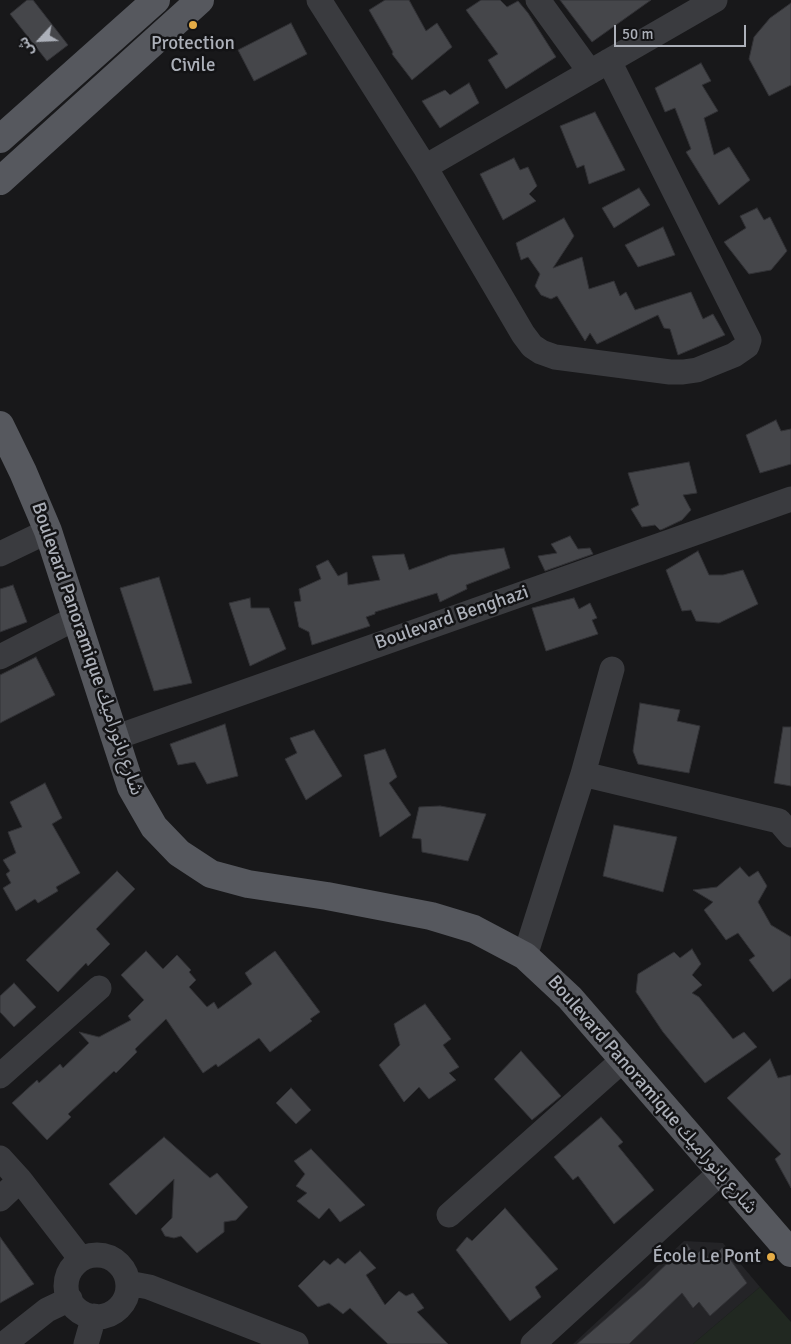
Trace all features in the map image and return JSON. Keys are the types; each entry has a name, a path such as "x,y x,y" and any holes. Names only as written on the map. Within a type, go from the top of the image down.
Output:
{"main road":[{"path":"0,139 156,0"},
{"path":"0,181 200,0"},
{"name":"Boulevard Panoramique شارع بانوراميك","path":"0,425 23,472 48,531 131,787 154,827 179,853 212,874 248,884 327,896 431,916 474,929 525,956 570,998 791,1253"}],"street":[{"path":"319,0 425,167 523,334 532,346 541,352 555,357 683,372 697,370 734,355 747,346 749,340 746,332 599,67 538,0"},
{"path":"425,167 715,0"},
{"name":"Boulevard Benghazi","path":"114,738 791,499"},
{"path":"0,554 48,531"},
{"path":"0,657 76,618"},
{"path":"525,956 583,774 612,669"},
{"path":"583,774 787,826"},
{"path":"0,1076 100,988"},
{"path":"449,1215 624,1059"},
{"path":"0,1158 20,1180 81,1259"},
{"path":"533,1344 721,1172"},
{"path":"0,1199 20,1180"},
{"path":"91,1255 111,1258 120,1264 126,1273 128,1283 124,1301 119,1308 103,1316 94,1316 76,1308 67,1290 69,1273 74,1265 81,1259 91,1255"},
{"path":"128,1283 149,1287 296,1344"},
{"path":"4,1344 47,1310 70,1299"},
{"path":"86,1344 94,1316"}],"shaded area":[{"path":"684,1241 723,1243 760,1287 693,1344 573,1344"},
{"path":"760,1287 791,1322 791,1344 693,1344"}],"building":[{"path":"27,0 33,0 68,45 47,61 10,14"},
{"path":"385,0 409,0 426,31 437,23 452,47 412,80 392,54 393,52 369,10"},
{"path":"481,0 500,0 507,7 518,1 528,13 556,57 506,89 488,60 498,54 466,10"},
{"path":"560,0 651,0 592,42"},
{"path":"791,3 791,85 769,96 749,59 754,37 770,18"},
{"path":"291,23 307,54 254,81 238,50"},
{"path":"701,63 711,81 702,85 718,111 704,118 714,155 729,147 750,180 719,205 686,152 691,149 675,108 665,112 655,88"},
{"path":"469,83 479,103 440,128 422,101 445,90 450,95"},
{"path":"595,112 625,170 589,184 584,165 577,168 560,126"},
{"path":"514,158 520,170 528,167 537,186 529,194 536,201 503,220 480,174"},
{"path":"639,188 650,205 614,228 602,208"},
{"path":"757,208 764,220 770,217 787,251 771,270 749,274 724,242 746,228 740,216"},
{"path":"564,218 574,236 553,268 582,257 589,289 614,281 620,296 626,292 635,310 691,292 703,319 713,314 725,335 678,355 670,329 664,328 658,315 597,344 590,333 585,341 557,296 551,299 541,295 535,286 540,274 528,257 521,260 516,243"},
{"path":"663,227 675,255 638,267 625,245"},
{"path":"776,420 781,431 791,429 791,464 760,473 746,435"},
{"path":"689,462 697,493 683,495 691,510 682,520 663,529 660,530 655,525 642,527 631,509 639,505 628,473"},
{"path":"570,536 578,549 590,548 593,554 545,571 538,556 557,553 551,544"},
{"path":"504,548 510,568 466,585 467,589 440,602 437,593 375,612 375,614 366,617 370,626 312,645 309,632 299,627 294,602 301,601 299,589 321,579 316,566 328,560 338,576 347,572 348,585 380,580 372,556 404,554 409,570 450,555"},
{"path":"698,551 709,575 723,575 743,570 758,604 719,623 696,621 691,610 682,611 666,570"},
{"path":"159,577 192,683 154,691 120,588"},
{"path":"13,585 27,622 0,632 0,589"},
{"path":"250,598 251,608 269,608 286,649 250,666 229,603"},
{"path":"574,598 579,609 590,603 597,618 592,620 598,634 546,651 532,608"},
{"path":"36,657 55,695 0,723 0,675"},
{"path":"640,703 680,710 677,721 700,726 689,773 638,764 633,751"},
{"path":"225,724 238,776 207,784 195,762 178,765 170,744"},
{"path":"783,727 791,727 791,786 774,783"},
{"path":"314,730 342,776 306,800 285,759 297,753 290,738"},
{"path":"385,749 397,777 389,783 411,815 380,837 364,755"},
{"path":"45,783 62,818 52,824 80,873 56,887 58,891 38,903 35,899 16,911 3,888 11,883 6,874 10,871 3,860 16,853 8,832 22,827 10,802"},
{"path":"440,806 486,814 468,861 422,852 421,839 412,838 419,807"},
{"path":"614,825 677,837 663,892 603,876"},
{"path":"740,867 749,877 758,871 767,886 758,902 771,925 791,937 791,978 773,992 749,960 755,956 738,933 726,940 704,910 713,902 693,890 717,887"},
{"path":"117,871 135,889 96,929 110,944 88,966 86,963 58,992 26,960"},
{"path":"692,949 701,964 692,975 702,985 692,993 699,997 733,1039 744,1032 757,1047 705,1083 663,1032 636,992 638,974 674,952 680,958"},
{"path":"146,951 163,969 177,955 191,970 189,972 196,980 189,987 207,1007 214,1002 218,1009 252,984 245,973 275,951 320,1012 310,1019 312,1021 270,1052 259,1038 218,1067 216,1064 203,1073 166,1019 135,1049 137,1052 116,1073 114,1071 68,1114 71,1117 47,1140 12,1103 37,1080 39,1083 60,1064 63,1068 89,1043 79,1032 99,1037 131,1020 128,1016 144,1000 121,975"},
{"path":"14,983 36,1007 14,1027 0,1012 0,996"},
{"path":"425,1004 451,1039 443,1045 459,1067 449,1073 456,1080 429,1099 419,1087 404,1102 379,1065 400,1045 394,1024"},
{"path":"521,1051 561,1096 532,1120 494,1079"},
{"path":"770,1059 778,1078 791,1075 791,1188 775,1159 781,1154 727,1098"},
{"path":"291,1088 311,1110 296,1124 276,1103"},
{"path":"601,1117 623,1142 618,1146 654,1190 614,1224 578,1176 573,1180 554,1157"},
{"path":"164,1137 210,1178 217,1173 248,1207 236,1220 224,1222 224,1232 197,1253 181,1236 174,1238 165,1236 161,1229 172,1218 174,1179 136,1215 109,1184"},
{"path":"311,1149 365,1205 340,1222 329,1208 319,1219 297,1201 307,1193 296,1186 305,1174 294,1161"},
{"path":"505,1208 558,1269 535,1287 541,1297 510,1321 456,1250 467,1237 472,1241"},
{"path":"0,1237 34,1284 0,1303"},
{"path":"687,1244 695,1256 702,1249 710,1260 722,1248 747,1283 710,1316 699,1302 693,1308 682,1293 629,1344 577,1344 645,1285"},
{"path":"360,1251 376,1268 366,1275 385,1305 399,1291 406,1296 413,1293 424,1308 417,1312 448,1344 388,1344 350,1308 343,1314 329,1303 318,1307 298,1286 324,1260 330,1265 338,1258 345,1264"}],"place":[{"name":"Protection Civile","path":"193,25"},
{"name":"École Le Pont","path":"771,1257"}]}
